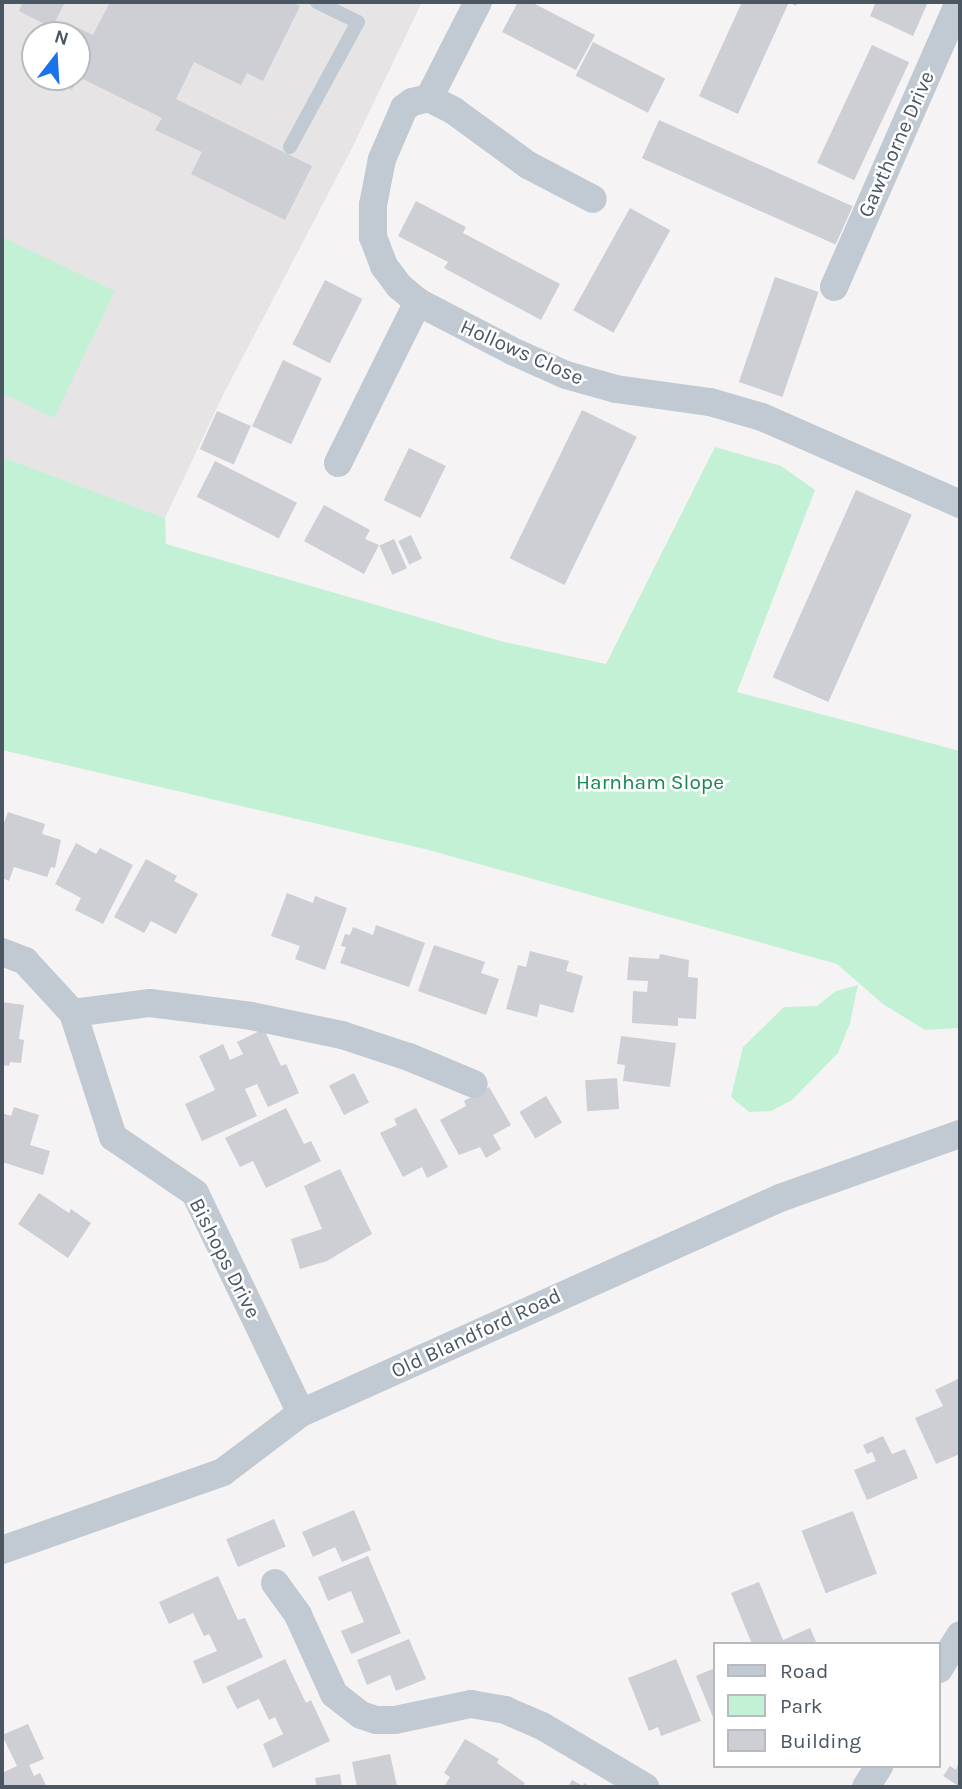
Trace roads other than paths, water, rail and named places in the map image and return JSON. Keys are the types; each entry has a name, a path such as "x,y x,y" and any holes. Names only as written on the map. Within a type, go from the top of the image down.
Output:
{"street":[{"path":"478,2 429,98 454,111 528,165 593,199"},
{"name":"Gawthorne Drive","path":"834,287 959,2"},
{"name":"Hollows Close","path":"429,98 412,102 404,108 382,159 373,205 373,237 377,253 391,277 418,302 512,351 566,374 616,389 710,402 762,417 960,504"},
{"path":"338,463 418,302"},
{"name":"Bishops Drive","path":"2,952 25,961 73,1013 113,1137 195,1193 302,1413"},
{"path":"73,1013 150,1003 251,1016 342,1035 474,1084"},
{"name":"Old Blandford Road","path":"2,1550 223,1472 302,1413 780,1198 960,1134"},
{"path":"275,1583 298,1615 334,1694 360,1715 376,1720 395,1720 471,1704 505,1710 542,1726 645,1787"},
{"path":"941,1666 960,1635"},
{"path":"866,1787 878,1768"}],"lane":[{"path":"290,147 358,22 317,2"}],"park label":[{"name":"Harnham Slope","path":"650,782"}]}
